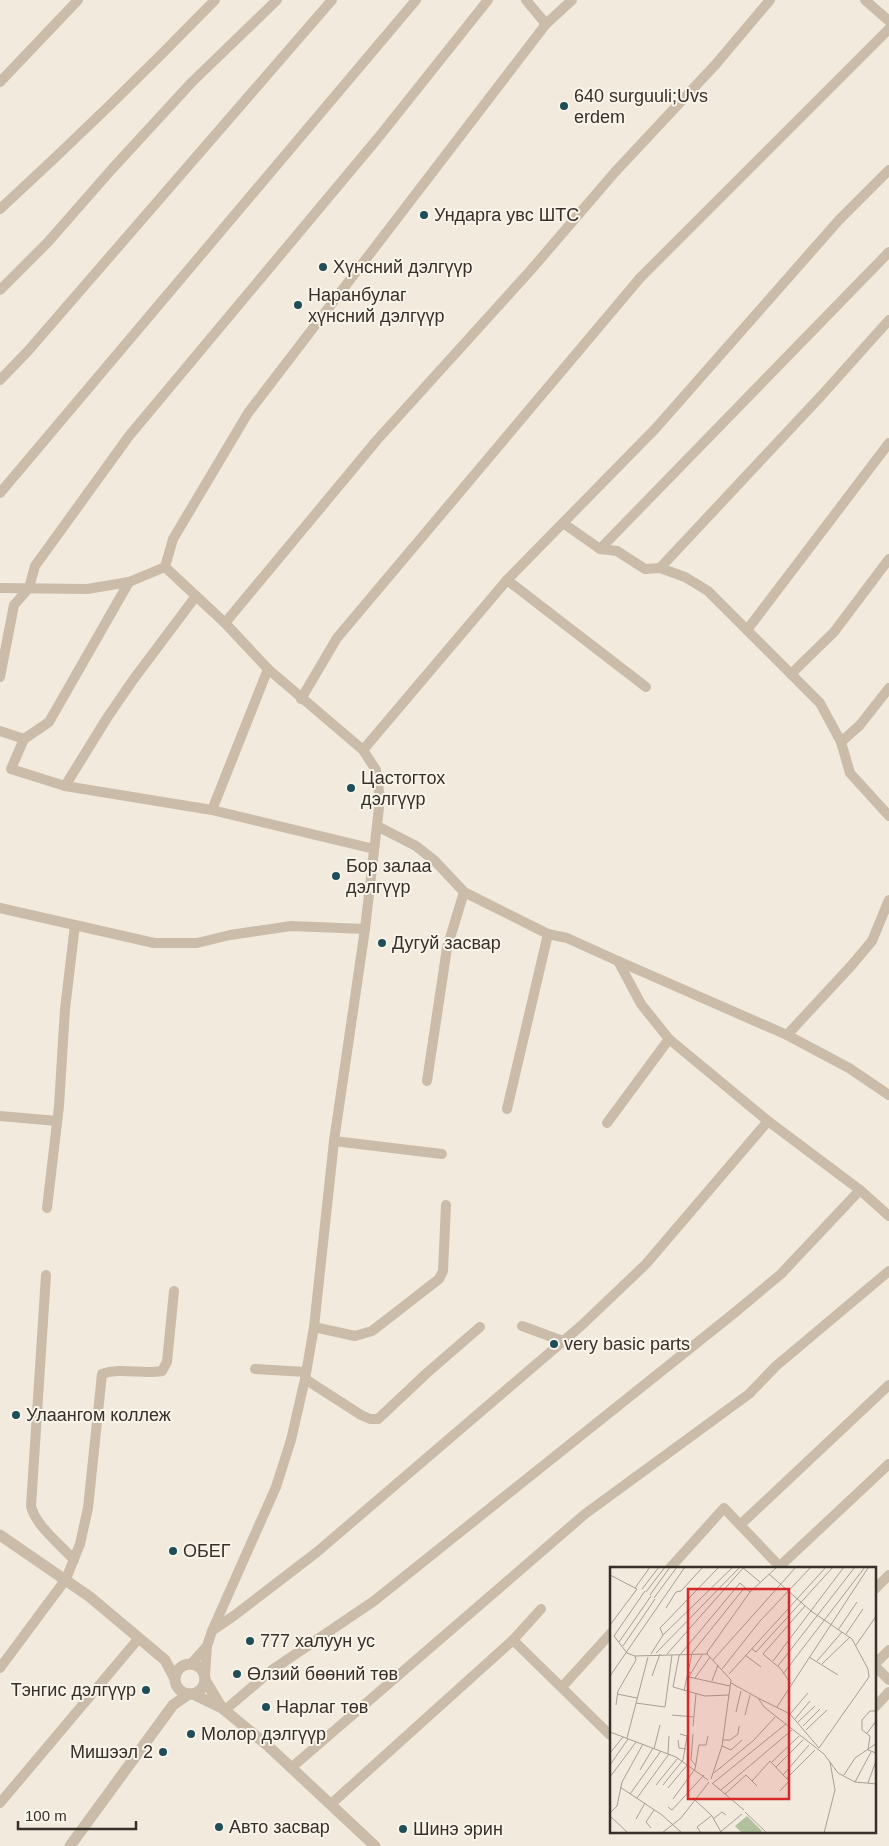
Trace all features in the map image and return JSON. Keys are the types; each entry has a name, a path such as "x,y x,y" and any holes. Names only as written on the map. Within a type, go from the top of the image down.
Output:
{"street":[{"path":"0,82 78,0"},
{"path":"0,209 74,141 215,0"},
{"path":"0,290 48,242 192,82 277,0"},
{"path":"0,380 35,344 332,0"},
{"path":"0,493 416,0"},
{"path":"0,677 14,605 29,588 35,566 129,436 378,138 488,0"},
{"path":"526,0 546,24"},
{"path":"165,567 173,539 248,413 546,24 572,0"},
{"path":"225,623 377,440 530,271 615,172 716,64 770,0"},
{"path":"865,0 889,21"},
{"path":"301,698 337,638 640,278 889,29"},
{"path":"363,750 507,580 656,428 839,220 889,170"},
{"path":"600,549 889,252"},
{"path":"660,568 821,396 889,320"},
{"path":"747,630 889,444"},
{"path":"562,523 600,549 617,551 645,568 660,568 685,577 708,592 820,703 842,742 850,773 889,816"},
{"path":"791,674 834,632 889,559"},
{"path":"0,588 87,589 129,582 165,567"},
{"path":"70,1846 173,1705 201,1689 205,1678 207,1646 212,1631 276,1486 291,1440 306,1375 314,1327 334,1141 366,929 380,799 376,770 363,750 268,670 225,623 165,567"},
{"path":"507,580 646,687"},
{"path":"129,582 49,722 24,739 12,769 65,786 212,810 374,849"},
{"path":"65,786 133,680 196,596"},
{"path":"212,810 268,670"},
{"path":"842,742 860,725 889,688"},
{"path":"0,732 24,739"},
{"path":"377,826 416,846 435,861 464,892 548,934 568,938 787,1035 849,1068 889,1095"},
{"path":"427,1081 447,948 464,892"},
{"path":"787,1035 852,966 872,941 889,900"},
{"path":"0,908 154,944 197,943 230,935 291,926 366,929"},
{"path":"47,1208 57,1121 65,1009 75,925"},
{"path":"507,1109 548,934"},
{"path":"618,961 641,1004 669,1038 768,1121 860,1190 889,1216"},
{"path":"607,1123 669,1038"},
{"path":"0,1116 57,1121"},
{"path":"212,1631 317,1552 582,1325 646,1264 768,1121"},
{"path":"334,1141 442,1154"},
{"path":"224,1709 272,1670 374,1601 733,1314 781,1274 860,1190"},
{"path":"314,1327 355,1336 372,1331 439,1279 443,1271 446,1205"},
{"path":"291,1768 585,1514 749,1394 776,1366 889,1271"},
{"path":"46,1275 31,1506 37,1521 74,1560"},
{"path":"0,1668 66,1579 80,1544 88,1508 102,1374 112,1370 150,1374 162,1371 167,1362 174,1291"},
{"path":"522,1326 563,1341"},
{"path":"255,1369 306,1375 362,1415 370,1419 378,1419 480,1327"},
{"path":"740,1525 889,1385"},
{"path":"671,1567 724,1508 781,1567 889,1464"},
{"path":"0,1535 66,1579 139,1638 165,1660 181,1691 224,1709 375,1846"},
{"path":"876,1588 889,1575"},
{"path":"330,1804 513,1640 541,1609"},
{"path":"562,1687 610,1634"},
{"path":"0,1803 139,1638"},
{"path":"513,1640 610,1735"},
{"path":"173,1705 178,1669 189,1664 207,1646"},
{"path":"876,1664 889,1650"},
{"path":"165,1660 200,1667 224,1709"},
{"path":"876,1666 889,1680"},
{"path":"876,1707 889,1692"}],"place":[{"name":"640 surguuli;Uvs erdem","path":"564,106"},
{"name":"Ундарга увс ШТС","path":"424,215"},
{"name":"Хүнсний дэлгүүр","path":"323,267"},
{"name":"Наранбулаг хүнсний дэлгүүр","path":"298,305"},
{"name":"Цастогтох дэлгүүр","path":"351,788"},
{"name":"Бор залаа дэлгүүр","path":"336,876"},
{"name":"Дугуй засвар","path":"382,943"},
{"name":"very basic parts","path":"554,1344"},
{"name":"Улаангом коллеж","path":"16,1415"},
{"name":"ОБЕГ","path":"173,1551"},
{"name":"777 халуун ус","path":"250,1641"},
{"name":"Өлзий бөөний төв","path":"237,1674"},
{"name":"Тэнгис дэлгүүр","path":"146,1690"},
{"name":"Нарлаг төв","path":"266,1707"},
{"name":"Молор дэлгүүр","path":"191,1734"},
{"name":"Мишээл 2","path":"163,1752"},
{"name":"Авто засвар","path":"219,1827"},
{"name":"Шинэ эрин","path":"403,1829"}]}
